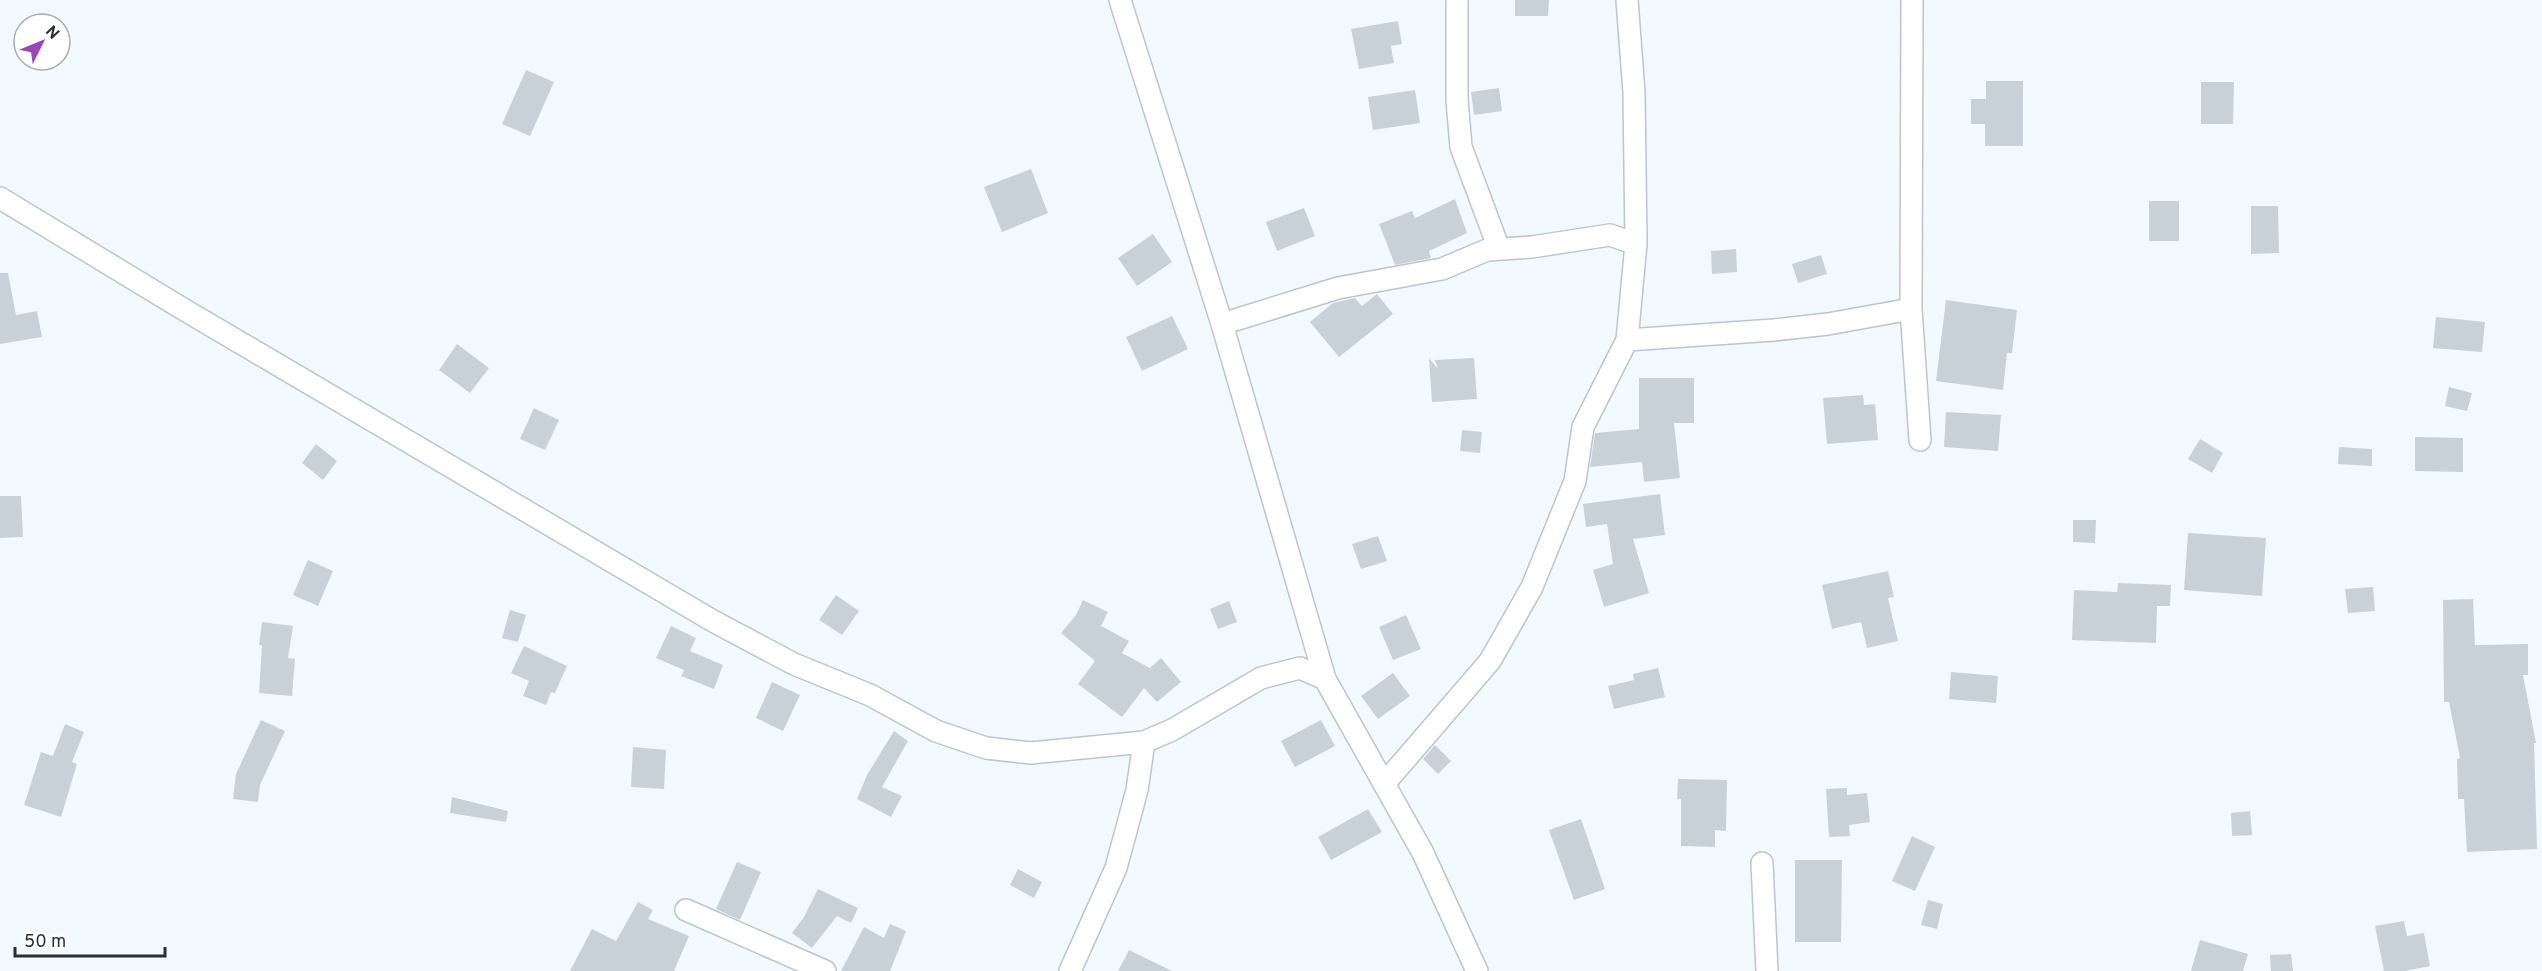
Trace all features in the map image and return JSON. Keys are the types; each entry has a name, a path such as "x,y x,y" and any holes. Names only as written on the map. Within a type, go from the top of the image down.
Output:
{"street":[{"path":"1120,0 1222,324 1325,679 1423,854 1477,971"},
{"path":"1384,784 1490,661 1532,587 1575,481 1583,427 1627,340 1636,244 1634,92 1627,0"},
{"path":"1912,0 1911,309 1920,440"},
{"path":"1457,3 1457,100 1461,147 1499,249"},
{"path":"0,198 631,574 794,664 870,695 936,731 986,748 1031,753 1144,742 1172,730 1261,678 1300,668 1325,679"},
{"path":"1222,324 1338,288 1442,269 1487,250 1532,247 1610,235 1636,244"},
{"path":"1627,340 1774,330 1828,324 1911,309"},
{"path":"1070,971 1116,868 1137,790 1144,742"},
{"path":"1762,863 1767,971"},
{"path":"686,910 825,971"}],"building":[{"path":"1515,0 1549,0 1548,16 1515,16"},
{"path":"1398,21 1402,44 1391,46 1394,63 1359,69 1351,29"},
{"path":"526,70 554,82 530,136 502,124"},
{"path":"1986,81 2023,81 2023,146 1985,146 1985,124 1971,124 1971,99 1986,99"},
{"path":"2201,82 2234,82 2233,124 2201,124"},
{"path":"1499,88 1502,111 1474,115 1471,92"},
{"path":"1415,90 1420,123 1373,130 1368,97"},
{"path":"1031,169 1048,213 1002,232 984,187"},
{"path":"1455,199 1467,233 1429,251 1431,258 1395,265 1379,224 1412,211 1415,218"},
{"path":"2149,201 2179,201 2179,241 2149,241"},
{"path":"2251,206 2278,206 2279,253 2251,254"},
{"path":"1304,208 1315,236 1277,251 1266,222"},
{"path":"1153,234 1172,262 1137,286 1118,258"},
{"path":"1736,249 1737,272 1712,274 1711,251"},
{"path":"1821,255 1827,274 1798,283 1792,264"},
{"path":"0,273 8,273 16,315 37,311 42,337 0,344"},
{"path":"1377,294 1393,314 1339,357 1310,322 1333,303 1355,298 1362,306"},
{"path":"1946,300 2017,310 2012,353 2007,353 2003,390 1936,381"},
{"path":"1172,316 1188,349 1142,371 1126,337"},
{"path":"2436,317 2485,322 2482,352 2433,348"},
{"path":"457,344 489,368 470,393 439,370"},
{"path":"1429,358 1438,369 1435,360 1474,358 1477,399 1432,402"},
{"path":"1639,378 1694,378 1694,423 1674,423 1680,478 1644,482 1642,462 1590,467 1595,433 1639,429"},
{"path":"2449,387 2472,393 2467,411 2445,406"},
{"path":"1863,395 1864,405 1875,404 1878,440 1827,444 1823,398"},
{"path":"534,408 559,420 545,450 520,439"},
{"path":"1946,412 2001,415 1998,451 1944,447"},
{"path":"1462,430 1482,432 1480,453 1460,451"},
{"path":"2415,437 2463,438 2463,472 2415,471"},
{"path":"2200,439 2223,453 2212,473 2188,459"},
{"path":"316,444 337,461 323,480 302,463"},
{"path":"2339,447 2372,449 2372,466 2338,464"},
{"path":"1660,494 1665,535 1633,539 1649,593 1604,607 1593,570 1613,564 1607,524 1586,527 1583,504"},
{"path":"0,496 21,496 23,537 0,538"},
{"path":"2073,520 2096,520 2095,543 2073,542"},
{"path":"2188,533 2266,538 2262,596 2184,590"},
{"path":"1378,536 1387,561 1361,569 1352,544"},
{"path":"308,560 333,571 318,606 293,595"},
{"path":"1888,571 1894,597 1888,598 1898,641 1867,648 1861,622 1832,629 1822,585"},
{"path":"2118,583 2171,585 2170,606 2157,606 2156,643 2072,640 2074,590 2117,592"},
{"path":"2373,587 2375,611 2348,613 2345,589"},
{"path":"836,595 859,611 842,635 819,620"},
{"path":"2473,599 2475,645 2528,644 2528,675 2523,675 2536,743 2534,743 2537,849 2467,852 2464,799 2458,799 2457,759 2460,758 2449,702 2444,702 2443,600"},
{"path":"1083,600 1108,612 1101,626 1129,641 1122,653 1150,668 1161,658 1181,682 1157,702 1144,688 1122,717 1078,684 1095,661 1061,633 1076,615"},
{"path":"1229,601 1237,622 1218,629 1210,609"},
{"path":"510,610 526,615 518,642 502,638"},
{"path":"1406,615 1421,649 1393,660 1379,627"},
{"path":"262,622 293,626 288,658 295,659 292,696 259,693 262,645 259,645"},
{"path":"671,626 696,638 690,651 723,665 714,689 681,676 684,670 656,658"},
{"path":"524,646 567,666 555,693 551,692 546,705 523,696 529,681 511,673"},
{"path":"1658,668 1665,697 1614,709 1608,686 1634,680 1633,674"},
{"path":"1951,672 1998,676 1996,703 1949,699"},
{"path":"1393,673 1410,696 1378,719 1361,696"},
{"path":"772,682 800,695 783,731 756,718"},
{"path":"261,720 285,731 260,785 258,802 233,799 236,774"},
{"path":"1321,720 1335,746 1295,767 1281,741"},
{"path":"65,724 84,732 72,762 77,764 61,817 24,805 41,752 53,756"},
{"path":"894,731 908,741 882,787 902,796 891,817 857,799 867,775"},
{"path":"1435,745 1451,761 1438,774 1423,759"},
{"path":"633,747 666,750 664,789 631,787"},
{"path":"1678,779 1727,780 1726,831 1715,830 1715,847 1681,846 1681,799 1677,799"},
{"path":"1847,788 1847,795 1867,793 1870,822 1849,825 1850,836 1829,837 1826,789"},
{"path":"452,797 508,811 506,822 450,813"},
{"path":"1368,809 1382,832 1331,860 1318,837"},
{"path":"2250,811 2252,835 2232,836 2231,813"},
{"path":"1581,819 1605,889 1574,900 1549,830"},
{"path":"1912,836 1935,847 1915,891 1892,881"},
{"path":"1795,860 1842,860 1841,942 1795,942"},
{"path":"737,862 761,872 740,920 716,909"},
{"path":"1018,869 1042,882 1034,898 1010,885"},
{"path":"818,889 858,908 851,923 837,916 812,948 792,933 804,917"},
{"path":"1928,900 1943,904 1937,929 1921,925"},
{"path":"638,902 653,910 648,919 689,936 674,971 570,971 592,929 616,941"},
{"path":"2404,921 2407,936 2424,933 2430,966 2405,971 2384,971 2375,926"},
{"path":"890,924 906,931 890,971 841,971 864,927 884,938"},
{"path":"2200,940 2248,954 2243,971 2191,971"},
{"path":"1129,950 1172,971 1118,971"},
{"path":"2291,954 2293,971 2271,971 2270,955"}]}
